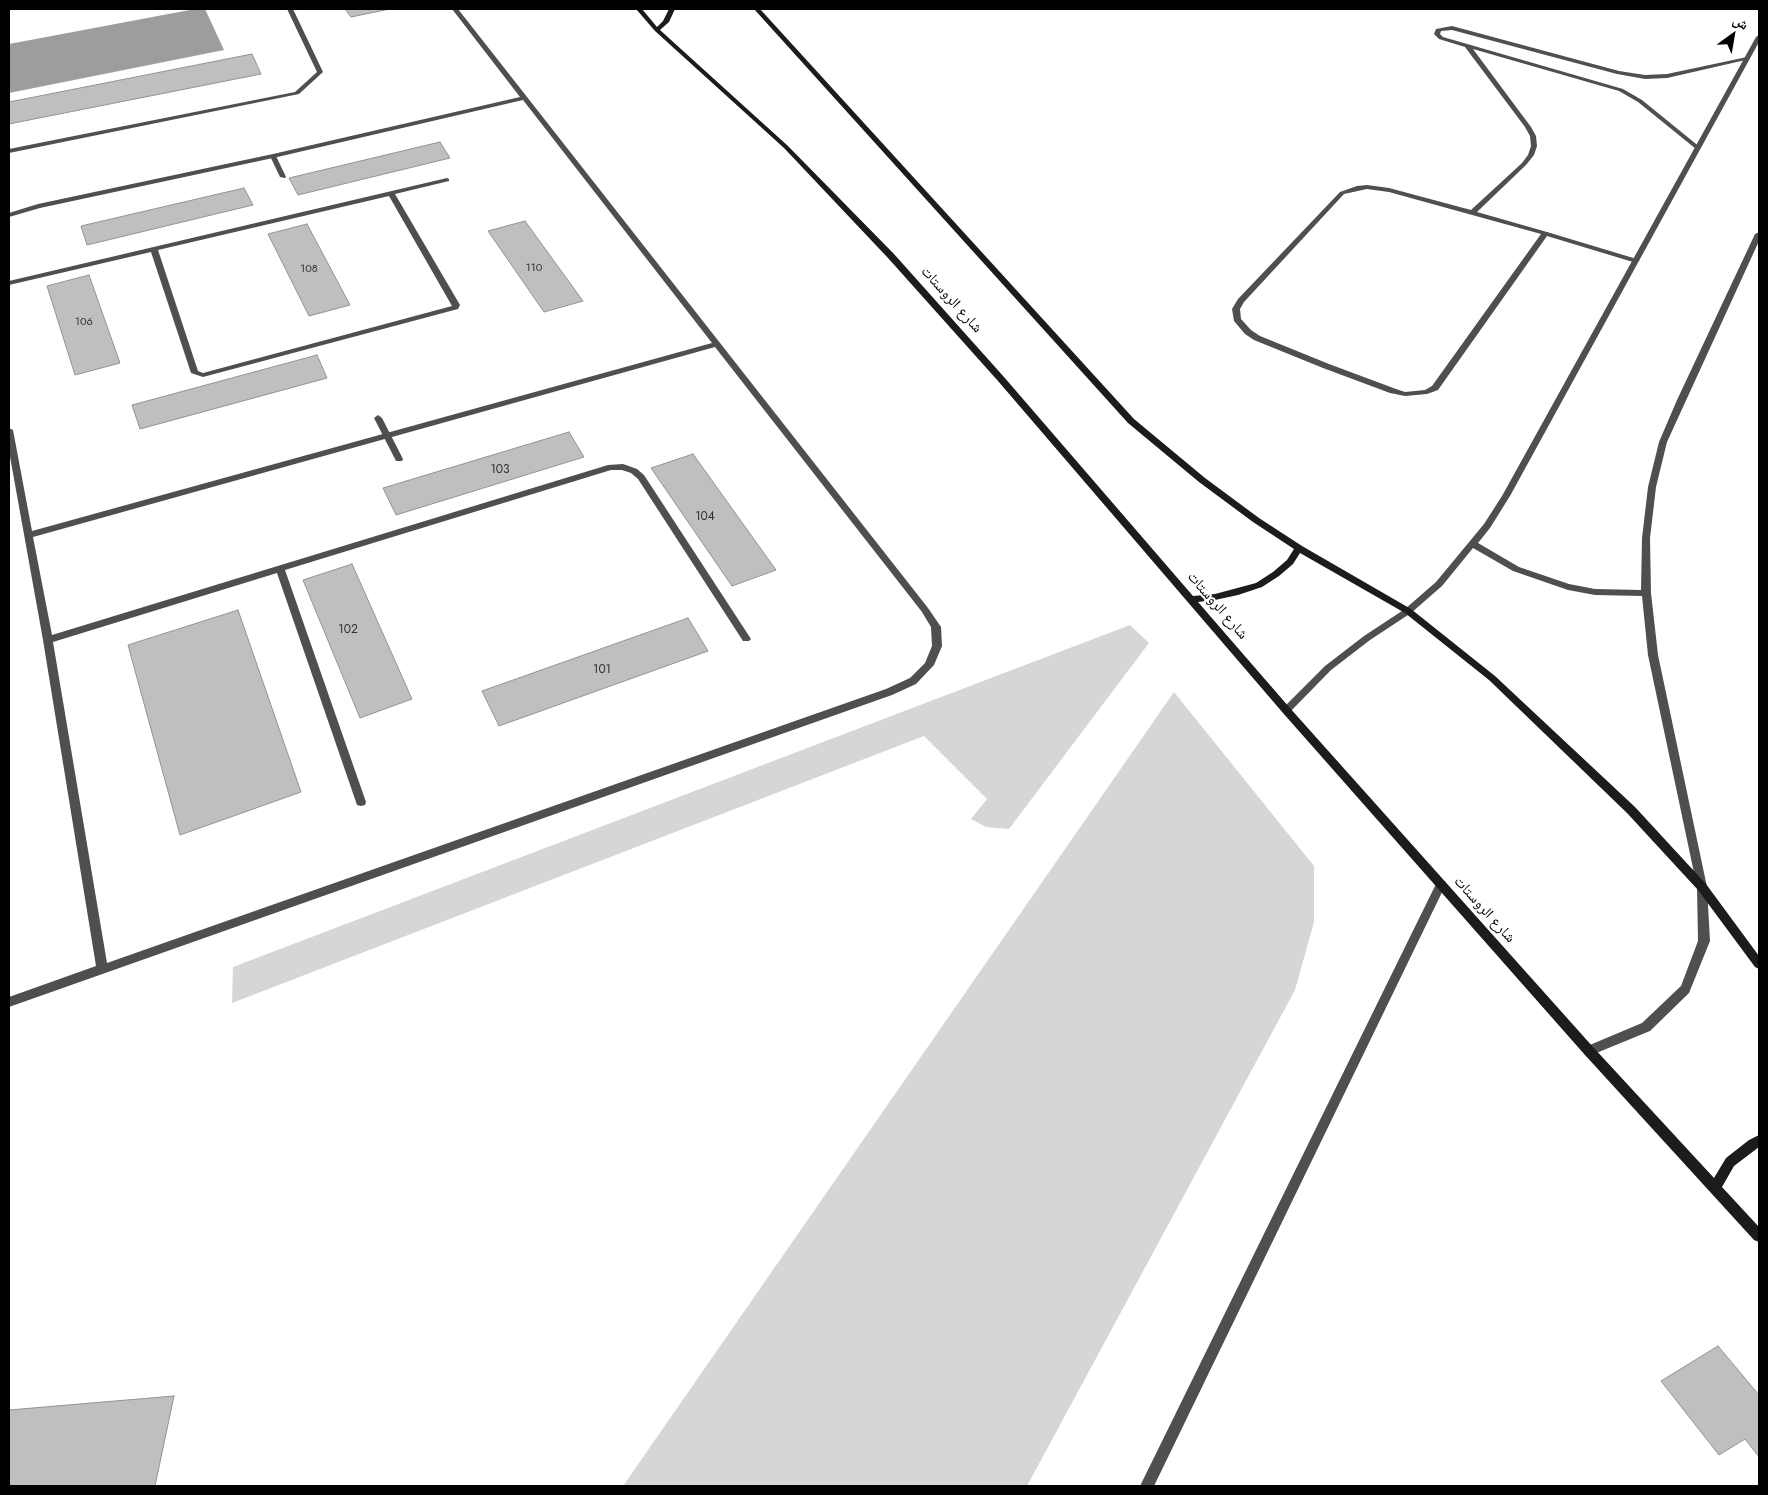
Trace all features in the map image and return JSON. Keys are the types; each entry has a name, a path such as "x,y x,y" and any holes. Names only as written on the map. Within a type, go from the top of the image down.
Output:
{"main road":[{"name":"شارع الروستات","path":"638,9 657,30 786,147 891,256 1007,386 1286,710 1589,1051 1759,1236"},
{"path":"657,30 666,22 672,9"},
{"path":"756,9 1131,421 1202,480 1256,520 1299,548 1408,611 1499,685 1631,810 1702,887 1759,964"},
{"path":"1191,599 1215,597 1238,592 1259,584 1276,574 1290,562 1299,548"},
{"path":"1715,1188 1730,1162 1753,1144 1759,1142"}],"street":[{"path":"9,152 297,93 320,72 290,9"},
{"path":"9,1002 889,692 913,681 929,665 937,646 936,627 925,610 454,9"},
{"path":"1698,148 1640,101 1621,90 1441,38 1437,34 1438,30 1452,28 1632,76 1667,76 1747,59"},
{"path":"1286,710 1328,668 1367,638 1408,611 1439,584 1473,544 1506,496 1759,37"},
{"path":"1468,46 1528,127 1533,136 1534,146 1531,155 1524,164 1472,213"},
{"path":"1621,90 1632,76"},
{"path":"9,215 38,206 273,156 524,98"},
{"path":"273,156 283,177"},
{"path":"9,283 447,180"},
{"path":"1545,234 1435,388 1427,392 1404,394 1393,392 1326,366 1257,338 1248,332 1237,318 1236,309 1241,301 1342,193 1357,188 1378,188 1472,213 1636,260"},
{"path":"154,249 195,373 203,375 455,307 456,305 391,193"},
{"path":"1589,1051 1646,1027 1685,989 1704,940 1702,887 1653,654 1646,593 1646,538 1652,487 1663,442 1680,400 1759,234"},
{"path":"29,535 388,437 717,344"},
{"path":"378,418 398,459"},
{"path":"9,430 48,640 102,968"},
{"path":"48,640 611,467 623,467 634,471 641,477 746,639"},
{"path":"1473,544 1516,569 1568,587 1595,592 1646,593"},
{"path":"280,569 361,802"},
{"path":"1147,1486 1441,884"}],"shaded area":[{"path":"195,9 205,9 224,50 9,93 9,44"},
{"path":"1130,625 1149,643 1009,829 986,827 971,819 987,799 924,736 232,1003 233,967"},
{"path":"1174,692 1314,866 1314,922 1295,990 1027,1486 623,1486"}],"building":[{"path":"345,9 390,9 351,17"},
{"path":"252,54 261,74 9,124 9,102"},
{"path":"440,142 450,158 298,195 289,178"},
{"path":"244,188 253,205 87,245 81,226"},
{"path":"525,221 583,301 544,312 488,231"},
{"path":"307,224 350,305 309,316 268,234"},
{"path":"89,275 120,363 75,375 47,286"},
{"path":"317,355 327,378 140,429 132,405"},
{"path":"569,432 584,457 396,515 383,488"},
{"path":"693,454 776,570 732,586 651,468"},
{"path":"352,564 412,699 360,718 303,580"},
{"path":"238,610 301,792 180,835 128,645"},
{"path":"688,618 708,651 499,726 482,691"},
{"path":"1718,1346 1759,1395 1759,1457 1745,1439 1719,1455 1661,1381"},
{"path":"174,1396 155,1486 9,1486 9,1410"}]}
